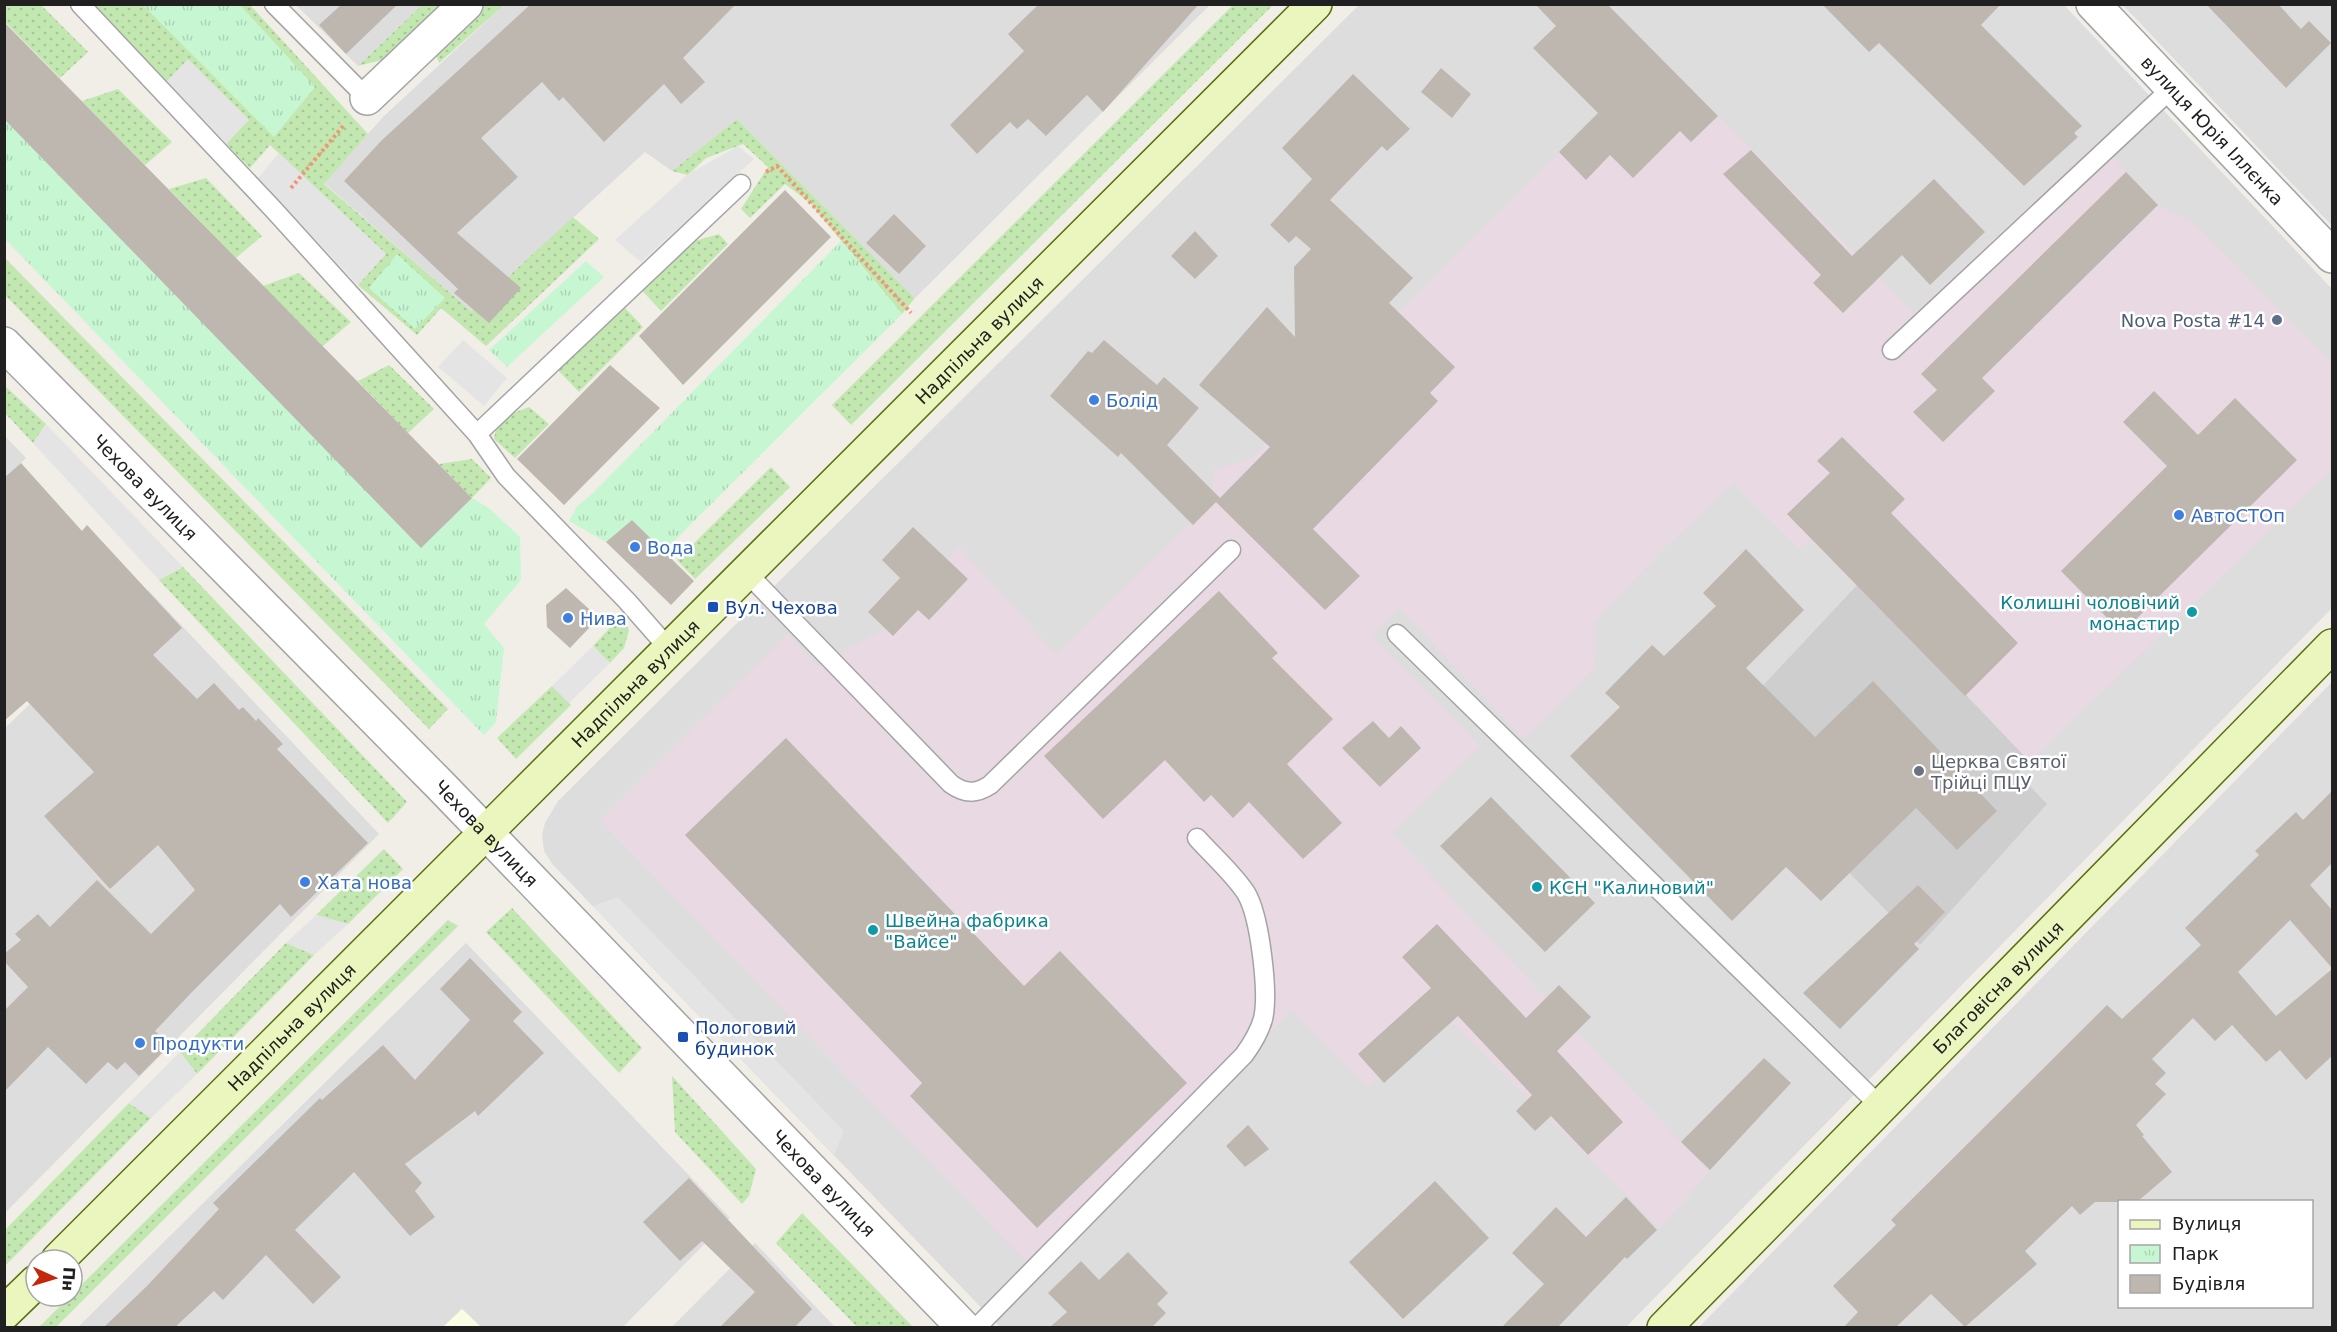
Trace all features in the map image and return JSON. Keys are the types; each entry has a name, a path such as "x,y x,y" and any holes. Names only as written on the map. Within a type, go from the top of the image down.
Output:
{"main road":[{"name":"Надпільна вулиця","path":"70,1248 1316,4"},
{"name":"Благовісна вулиця","path":"1664,1328 2332,646"},
{"path":"4,1313 24,1294"}],"street":[{"path":"367,98 466,4"},
{"name":"вулиця Юрія Іллєнка","path":"2093,4 2332,256"},
{"name":"Чехова вулиця","path":"4,344 486,832 964,1328"}],"lane":[{"path":"80,4 273,209 477,434 506,476 627,600 670,650"},
{"path":"274,4 367,98"},
{"path":"1892,350 2172,88"},
{"path":"477,434 741,184"},
{"path":"747,573 951,784 970,793 990,785 1231,550"},
{"path":"1397,634 1880,1106"},
{"path":"976,1328 1244,1055 1256,1038 1263,1017 1265,996 1254,911 1235,879 1197,838"}],"path":[{"path":"273,209 367,98"},
{"path":"741,184 777,166 911,313"}],"shaded area":[{"path":"296,5 422,5 358,66"},
{"path":"504,5 1210,5 915,298 737,119 672,171 645,152 471,311 324,183 384,116"},
{"path":"1359,5 2064,5 2332,289 2332,608 1626,1327 1000,1327 553,865 544,851 542,834 545,823 558,801"},
{"path":"2123,5 2332,5 2332,226"},
{"path":"1657,54 1914,313 2100,140 2126,172 2158,205 2194,223 2332,363 2332,469 2030,762 1813,536 1799,549 1734,483 1664,548 1596,621 1595,667 1524,739 1399,608 1372,636 1480,746 1392,834 1709,1172 1660,1228 1449,1020 1368,1087 1291,1010 1041,1277 600,820 788,633 817,666 888,627 959,547 1056,654 1213,501 1213,470 1252,458"},
{"path":"188,59 249,120 226,144 166,82"},
{"path":"738,146 754,159 641,262 615,240 687,175"},
{"path":"279,153 386,254 358,285 258,178"},
{"path":"463,340 507,378 484,406 438,367"},
{"path":"46,424 183,567 159,580 33,443"},
{"path":"4,435 26,458 5,478 4,477"},
{"path":"1859,583 2030,762 2018,774 2047,804 1920,945 1723,744 1726,725"},
{"path":"148,590 379,834 5,1213 5,728"},
{"path":"593,646 610,663 569,703 552,686"},
{"path":"2332,682 2332,1327 1699,1327"},
{"path":"618,897 844,1131 834,1155 593,906"},
{"path":"316,915 348,924 314,955 286,943"},
{"path":"466,943 730,1218 623,1327 481,1327 462,1309 443,1328 77,1328"},
{"path":"180,1052 197,1074 151,1118 129,1103"},
{"path":"755,1243 835,1327 671,1328"},
{"path":"462,1309 481,1327 443,1327"}],"green space":[{"path":"5,5 41,5 88,52 60,78 5,22"},
{"path":"90,5 250,5 368,134 324,184 471,311 573,217 599,239 486,346 441,308 417,335 358,285 385,253 270,145 250,168 226,144 248,119 188,60 166,82"},
{"path":"143,5 240,5 315,87 274,137"},
{"path":"422,5 447,5 389,58 358,66"},
{"path":"485,5 504,5 439,63 435,52"},
{"path":"1233,5 1273,5 851,425 832,405"},
{"path":"118,89 172,142 145,165 82,101"},
{"path":"4,119 421,547 472,498 490,509 520,537 521,580 484,624 504,648 496,722 484,735 5,239"},
{"path":"737,119 915,298 902,314 810,203 785,184 750,218 741,209 768,167 743,144 706,158 688,175 672,171"},
{"path":"206,178 262,236 236,258 169,189"},
{"path":"719,234 728,244 661,311 635,283 677,246"},
{"path":"841,241 902,314 663,552 632,520 606,542 569,521 577,506 592,494"},
{"path":"397,254 445,298 415,329 369,288"},
{"path":"4,257 448,709 429,729 5,295"},
{"path":"586,261 604,277 507,367 489,350"},
{"path":"299,273 351,322 323,346 263,286"},
{"path":"624,307 643,327 579,392 552,364"},
{"path":"389,365 434,409 408,433 358,381"},
{"path":"4,385 46,424 33,443 5,413"},
{"path":"529,407 549,424 515,458 494,439 502,421"},
{"path":"472,459 491,478 472,498 439,464"},
{"path":"771,467 790,487 695,579 677,560"},
{"path":"183,567 407,802 388,823 159,580"},
{"path":"621,616 629,630 624,648 610,663 593,646"},
{"path":"552,686 571,705 516,759 497,738"},
{"path":"384,849 403,869 348,924 316,915"},
{"path":"512,908 642,1048 619,1073 486,932"},
{"path":"448,920 458,926 84,1299 84,1282"},
{"path":"286,943 314,955 197,1074 180,1052"},
{"path":"672,1076 756,1169 749,1196 742,1204 675,1132"},
{"path":"129,1103 151,1118 5,1266 5,1230"},
{"path":"802,1213 913,1327 857,1327 776,1243"},
{"path":"58,1308 75,1308 56,1327 39,1327"}],"building":[{"path":"342,4 398,4 346,54 319,25"},
{"path":"531,4 736,4 683,58 705,82 681,104 664,84 604,142 563,97 559,101 542,82 481,138 518,177 457,233 521,288 489,323 454,293 458,289 344,181 382,140"},
{"path":"1039,4 1199,4 1103,112 1087,95 1046,136 1028,119 1017,129 1010,122 977,154 950,125 1024,51 1008,34"},
{"path":"1535,4 1607,4 1718,116 1691,142 1680,131 1633,178 1610,155 1586,180 1559,152 1598,113 1533,48 1556,26"},
{"path":"1822,4 2001,4 1981,25 2082,126 2074,133 2078,137 2024,186 1879,43 1869,52"},
{"path":"2206,4 2278,4 2301,29 2309,21 2331,43 2286,88"},
{"path":"4,22 472,498 421,548 4,119"},
{"path":"1441,68 1471,94 1452,118 1421,92"},
{"path":"1353,74 1410,129 1387,151 1382,146 1330,200 1413,278 1389,303 1455,367 1430,393 1438,401 1313,529 1360,576 1325,610 1216,502 1193,525 1121,453 1118,457 1050,396 1088,351 1092,353 1104,340 1157,385 1164,377 1199,408 1167,445 1220,498 1270,447 1199,385 1267,307 1295,337 1294,267 1311,249 1296,236 1289,243 1270,225 1312,179 1282,148"},
{"path":"1751,150 1852,256 1934,179 1985,232 1930,285 1902,255 1843,313 1813,283 1821,275 1723,174"},
{"path":"2126,172 2158,205 1982,378 1995,391 1943,442 1913,412 1937,390 1921,374"},
{"path":"785,190 831,237 683,385 639,336"},
{"path":"894,214 926,246 899,274 866,243"},
{"path":"1195,231 1218,256 1195,279 1171,256"},
{"path":"610,365 660,408 564,505 517,459"},
{"name":"АвтоСТОп","path":"2154,391 2198,435 2235,398 2297,460 2122,633 2061,571 2167,466 2123,422"},
{"path":"1842,437 1905,499 1891,513 2018,643 1965,696 1787,514 1830,473 1817,461"},
{"path":"21,463 82,531 87,525 182,628 153,655 197,699 214,683 239,710 243,707 256,721 258,718 283,744 277,749 368,843 291,917 280,904 192,992 155,1031 170,1045 139,1076 125,1062 117,1070 108,1062 86,1084 48,1047 4,1092 4,1011 28,987 4,961 4,954 21,940 15,934 38,914 50,927 97,880 151,934 195,890 158,845 110,889 44,816 94,772 27,701 4,721 4,478"},
{"path":"632,520 694,581 671,605 606,542"},
{"path":"913,527 968,579 929,620 918,610 893,636 868,612 900,578 882,560"},
{"path":"1746,549 1804,610 1746,668 1815,737 1873,681 1997,811 1957,850 1916,808 1821,901 1786,867 1732,921 1570,756 1620,707 1605,693 1652,645 1664,656 1716,606 1703,593"},
{"name":"Нива","path":"566,588 590,610 590,627 570,648 547,627 546,605"},
{"path":"1219,591 1278,653 1272,658 1333,719 1287,764 1342,823 1303,859 1249,802 1233,818 1211,795 1204,802 1165,760 1103,819 1044,756"},
{"path":"1373,721 1389,738 1401,726 1421,748 1380,787 1342,748"},
{"name":"Швейна фабрика \"Вайсе\"","path":"786,738 1024,986 1060,951 1187,1083 1037,1228 910,1096 922,1083 685,835"},
{"path":"2332,791 2332,863 2310,885 2332,910 2332,968 2290,920 2238,972 2276,1016 2332,969 2332,1056 2306,1080 2280,1050 2266,1062 2232,1025 2215,1041 2193,1018 2152,1059 2166,1073 2155,1084 2166,1094 2136,1125 2144,1135 2142,1136 2172,1172 2139,1200 2095,1202 2080,1215 2072,1206 2025,1251 2037,1264 1965,1327 1931,1294 1895,1328 1843,1328 1858,1312 1833,1286 1896,1225 1891,1220 2107,1005 2122,1019 2201,945 2185,928 2259,855 2255,851 2296,812 2303,820"},
{"name":"КСН \"Калиновий\"","path":"1491,797 1595,903 1545,952 1440,846"},
{"path":"1918,885 1945,912 1914,944 1919,949 1840,1029 1803,993"},
{"path":"1437,924 1526,1018 1559,985 1591,1017 1557,1051 1623,1122 1588,1155 1551,1116 1535,1131 1516,1111 1532,1095 1458,1016 1384,1083 1358,1054 1431,988 1402,957"},
{"path":"470,958 522,1012 513,1021 544,1053 478,1116 475,1111 405,1164 422,1183 415,1191 435,1217 410,1236 354,1172 295,1230 341,1277 313,1304 266,1255 223,1300 214,1291 174,1328 103,1328 147,1286 219,1209 213,1203 320,1098 322,1100 383,1045 415,1080 470,1020 440,989"},
{"path":"1764,1058 1791,1083 1710,1170 1681,1142"},
{"path":"1248,1125 1269,1149 1245,1167 1226,1146"},
{"path":"689,1178 812,1309 794,1328 719,1328 755,1292 702,1241 680,1261 643,1222"},
{"path":"1435,1181 1489,1238 1403,1319 1349,1262"},
{"path":"1626,1197 1657,1230 1627,1259 1625,1257 1557,1328 1501,1328 1544,1284 1512,1253 1556,1207 1586,1237"},
{"path":"1128,1252 1168,1293 1157,1304 1166,1313 1151,1328 1049,1328 1067,1312 1048,1293 1081,1261 1099,1280"}],"place":[{"name":"Nova Posta #14","path":"2277,320"},
{"name":"Болід","path":"1094,400"},
{"name":"АвтоСТОп","path":"2179,515"},
{"name":"Вода","path":"635,547"},
{"name":"Вул. Чехова","path":"713,607"},
{"name":"Колишні чоловічий монастир","path":"2192,612"},
{"name":"Нива","path":"568,618"},
{"name":"Церква Святої Трійці ПЦУ","path":"1919,771"},
{"name":"Хата нова","path":"305,882"},
{"name":"КСН \"Калиновий\"","path":"1537,887"},
{"name":"Швейна фабрика \"Вайсе\"","path":"873,930"},
{"name":"Пологовий будинок","path":"683,1037"},
{"name":"Продукти","path":"140,1043"}]}
